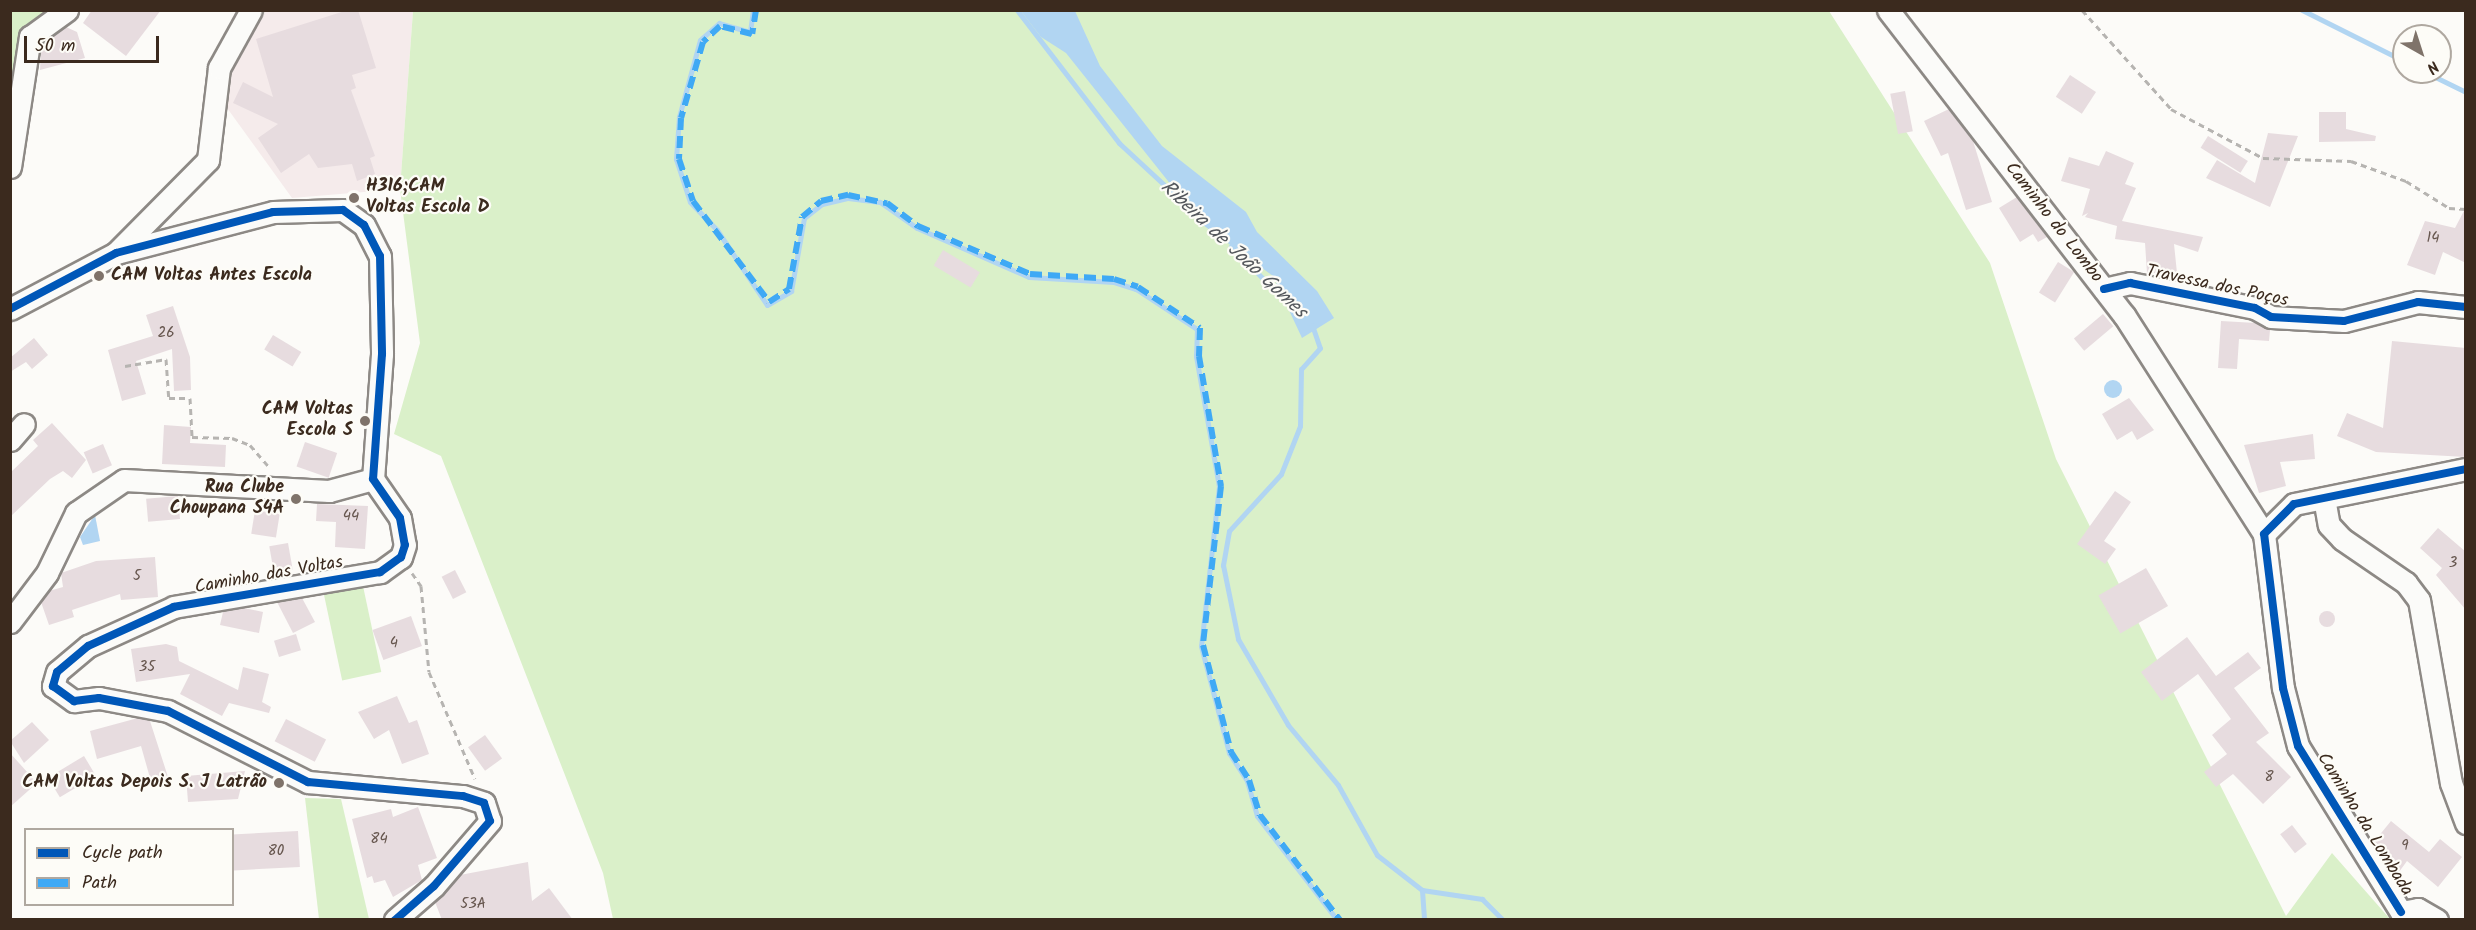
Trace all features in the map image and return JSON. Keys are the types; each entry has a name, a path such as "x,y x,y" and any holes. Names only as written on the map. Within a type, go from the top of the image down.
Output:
{"street":[{"path":"10,167 30,37 67,10"},
{"path":"116,253 208,160 219,68 251,10"},
{"name":"Caminho do Lombo","path":"1888,10 2104,289 2264,534"},
{"path":"10,309 116,253 289,210 343,210 364,225 380,256 382,354 373,479 400,518 405,544 401,557"},
{"name":"Travessa dos Poços","path":"2104,289 2130,284 2254,308 2271,317 2334,320 2418,302 2466,307"},
{"path":"2264,534 2286,507 2466,469"},
{"path":"10,622 47,573 76,513 124,480 330,491 373,479"},
{"path":"2324,498 2329,525 2342,539 2406,583 2419,600 2451,783 2466,823"},
{"name":"Caminho da Lombada","path":"2264,534 2283,688 2298,746 2400,916"},
{"name":"Caminho das Voltas","path":"401,557 380,572 174,607 88,646 57,672 53,686 74,701 99,698 168,711 308,782 463,796 484,803"},
{"path":"395,920 434,886 490,821 484,803"},
{"path":"2400,916 2418,909 2437,920"}],"path":[{"path":"2082,10 2171,109 2263,158 2350,161 2406,181 2450,208 2466,209"},
{"path":"125,366 166,359 169,398 190,398 192,437 232,438 250,444 273,470"},
{"path":"401,557 421,586 429,672 484,803"}],"shaded area":[{"path":"266,11 413,11 400,189 292,198 222,101 234,50"}],"green space":[{"path":"11,11 52,11 24,28 11,125"},
{"path":"413,11 1829,11 1990,263 2056,459 2286,916 2332,853 2390,919 613,919 603,873 441,456 394,434 420,343 400,189"},
{"path":"363,586 381,672 342,680 324,594"},
{"path":"305,798 341,799 369,919 319,919"}],"water":[{"path":"1021,11 1075,11 1100,66 1162,146 1246,212 1257,232 1317,291 1334,318 1302,338 1273,276 1203,225 1066,53 1041,37"},
{"path":"2109,380 2117,380 2122,385 2120,396 2109,398 2104,393 2104,385"},
{"path":"95,515 100,541 83,545 80,537"}],"building":[{"path":"92,10 161,10 126,56 83,23"},
{"path":"348,10 358,10 376,68 352,75 356,88 351,90 375,156 370,158 375,174 357,181 352,164 318,168 309,154 281,173 258,138 278,124 233,103 243,82 273,97 256,39"},
{"path":"66,27 77,32 85,58 40,70 41,49 53,44 51,38"},
{"path":"2070,75 2096,92 2082,114 2056,97"},
{"path":"1905,91 1913,131 1898,134 1890,94"},
{"path":"1949,109 1973,141 1992,202 1966,210 1948,153 1941,156 1924,121"},
{"path":"2319,112 2346,112 2346,129 2376,136 2375,141 2319,142"},
{"path":"2268,133 2298,136 2270,207 2206,178 2217,160 2255,183"},
{"path":"2208,136 2248,161 2240,173 2201,148"},
{"path":"2106,151 2134,163 2125,184 2136,188 2122,221 2203,237 2198,252 2174,244 2177,273 2147,273 2145,243 2115,239 2117,226 2085,217 2088,213 2082,216 2090,189 2061,181 2069,157 2099,166"},
{"path":"2017,197 2047,237 2038,242 2033,234 2020,242 1999,208"},
{"path":"2466,207 2466,263 2443,252 2435,275 2407,265 2425,221 2455,228"},
{"path":"943,250 980,272 971,288 934,265"},
{"path":"2058,262 2074,272 2055,303 2039,293"},
{"path":"173,306 190,357 191,390 174,391 172,349 136,361 146,394 122,401 108,350 153,336 146,315"},
{"path":"2103,314 2113,326 2084,351 2074,338"},
{"path":"2221,321 2256,323 2270,330 2269,341 2239,339 2237,369 2218,368"},
{"path":"273,335 301,352 293,367 264,350"},
{"path":"34,338 48,355 32,369 26,362 10,372 10,358"},
{"path":"2392,341 2466,348 2466,457 2376,452 2337,436 2347,413 2383,428"},
{"path":"2129,398 2154,430 2137,440 2132,431 2117,440 2102,414"},
{"path":"52,423 86,460 72,478 63,471 50,479 10,517 10,473 38,446 33,440"},
{"path":"164,425 191,427 190,443 226,445 225,467 162,464"},
{"path":"2313,434 2315,459 2280,462 2286,486 2259,493 2244,445"},
{"path":"305,442 337,453 329,478 297,467"},
{"path":"103,444 112,465 93,473 84,452"},
{"path":"2115,491 2131,502 2104,541 2116,549 2105,564 2077,544"},
{"path":"178,496 180,519 148,522 146,499"},
{"path":"317,504 368,506 365,549 335,547 336,522 316,521"},
{"path":"255,510 280,514 276,538 251,534"},
{"path":"2438,528 2466,552 2466,610 2436,575 2442,568 2420,548"},
{"path":"288,543 293,570 274,573 269,546"},
{"path":"155,557 158,597 121,600 120,594 72,610 74,617 49,625 41,602 49,591 63,587 61,573 96,561"},
{"path":"2146,568 2168,606 2120,634 2098,596"},
{"path":"455,570 466,592 453,599 442,577"},
{"path":"302,598 315,622 293,633 277,602"},
{"path":"244,608 263,612 259,633 220,625 223,612"},
{"path":"2327,611 2335,619 2327,627 2319,619"},
{"path":"411,616 422,646 383,660 372,630"},
{"path":"296,634 301,650 279,657 274,641"},
{"path":"2187,637 2216,676 2248,652 2261,668 2234,688 2269,733 2256,742 2291,777 2263,804 2233,774 2216,787 2204,772 2227,754 2212,735 2231,719 2198,674 2162,701 2141,672"},
{"path":"166,644 177,647 179,661 238,690 243,667 269,674 262,702 271,707 269,713 229,703 222,716 180,694 190,674 136,682 131,649"},
{"path":"397,696 409,723 417,720 429,754 402,764 389,730 374,739 358,712"},
{"path":"138,718 150,721 169,780 152,785 141,746 97,759 90,731"},
{"path":"286,719 326,739 315,762 275,741"},
{"path":"32,722 49,740 24,763 10,741"},
{"path":"485,735 502,758 485,771 468,747"},
{"path":"10,753 37,783 10,807"},
{"path":"84,756 96,776 60,797 48,778"},
{"path":"245,771 238,799 188,802 186,776"},
{"path":"418,807 437,858 418,865 422,880 393,897 385,880 374,883 372,876 367,878 352,819 391,809 393,817"},
{"path":"2391,821 2429,852 2440,839 2462,857 2438,887 2407,861 2399,872 2384,860 2373,843"},
{"path":"2292,825 2307,844 2295,853 2280,834"},
{"path":"298,831 300,867 234,870 234,834"},
{"path":"528,862 532,901 549,888 573,920 442,920 435,902 460,875"}],"waterway":[{"path":"753,10 750,32 719,23 700,40 679,117 676,159 690,202 717,230 767,305 791,291 804,218 822,204 848,198 880,202 917,228 1029,277 1114,282 1136,289 1197,329 1196,356 1219,486 1201,646 1229,753 1247,781 1257,816 1337,920"},
{"name":"Ribeira de João Gomes","path":"1017,10 1119,143 1200,218"},
{"path":"2302,10 2392,55"},
{"path":"2450,84 2466,92"},
{"name":"Ribeira de João Gomes","path":"1231,246 1292,308"},
{"name":"Ribeira de João Gomes","path":"1312,325 1320,348 1301,369 1300,426 1281,474 1229,531 1223,565 1238,639 1288,725 1338,785 1377,855 1422,890 1482,899 1503,920"},
{"path":"1422,890 1424,920"}],"marked path":[{"path":"756,10 752,34 720,26 703,42 681,118 679,159 693,201 769,302 789,289 802,217 821,201 848,195 887,203 918,226 1030,274 1114,279 1138,287 1200,328 1199,356 1221,486 1203,645 1231,752 1249,780 1260,815 1340,920"}],"cycle path":[{"path":"10,309 116,253 273,212 343,210 364,225 380,256 382,354 373,479 400,518 405,545 401,557 380,572 174,607 88,646 57,672 53,686 74,701 99,698 168,711 308,782 463,796 484,803 490,821 434,886 395,920"},
{"path":"2104,289 2130,283 2255,308 2271,317 2344,321 2418,302 2466,307"},
{"path":"2401,912 2298,746 2283,688 2264,534 2294,504 2466,469"}],"place":[{"name":"H316;CAM Voltas Escola D","path":"354,198"},
{"name":"CAM Voltas Antes Escola","path":"99,276"},
{"name":"CAM Voltas Escola S","path":"365,421"},
{"name":"Rua Clube Choupana S4A","path":"296,499"},
{"name":"CAM Voltas Depois S. J Latrão","path":"279,783"}]}
